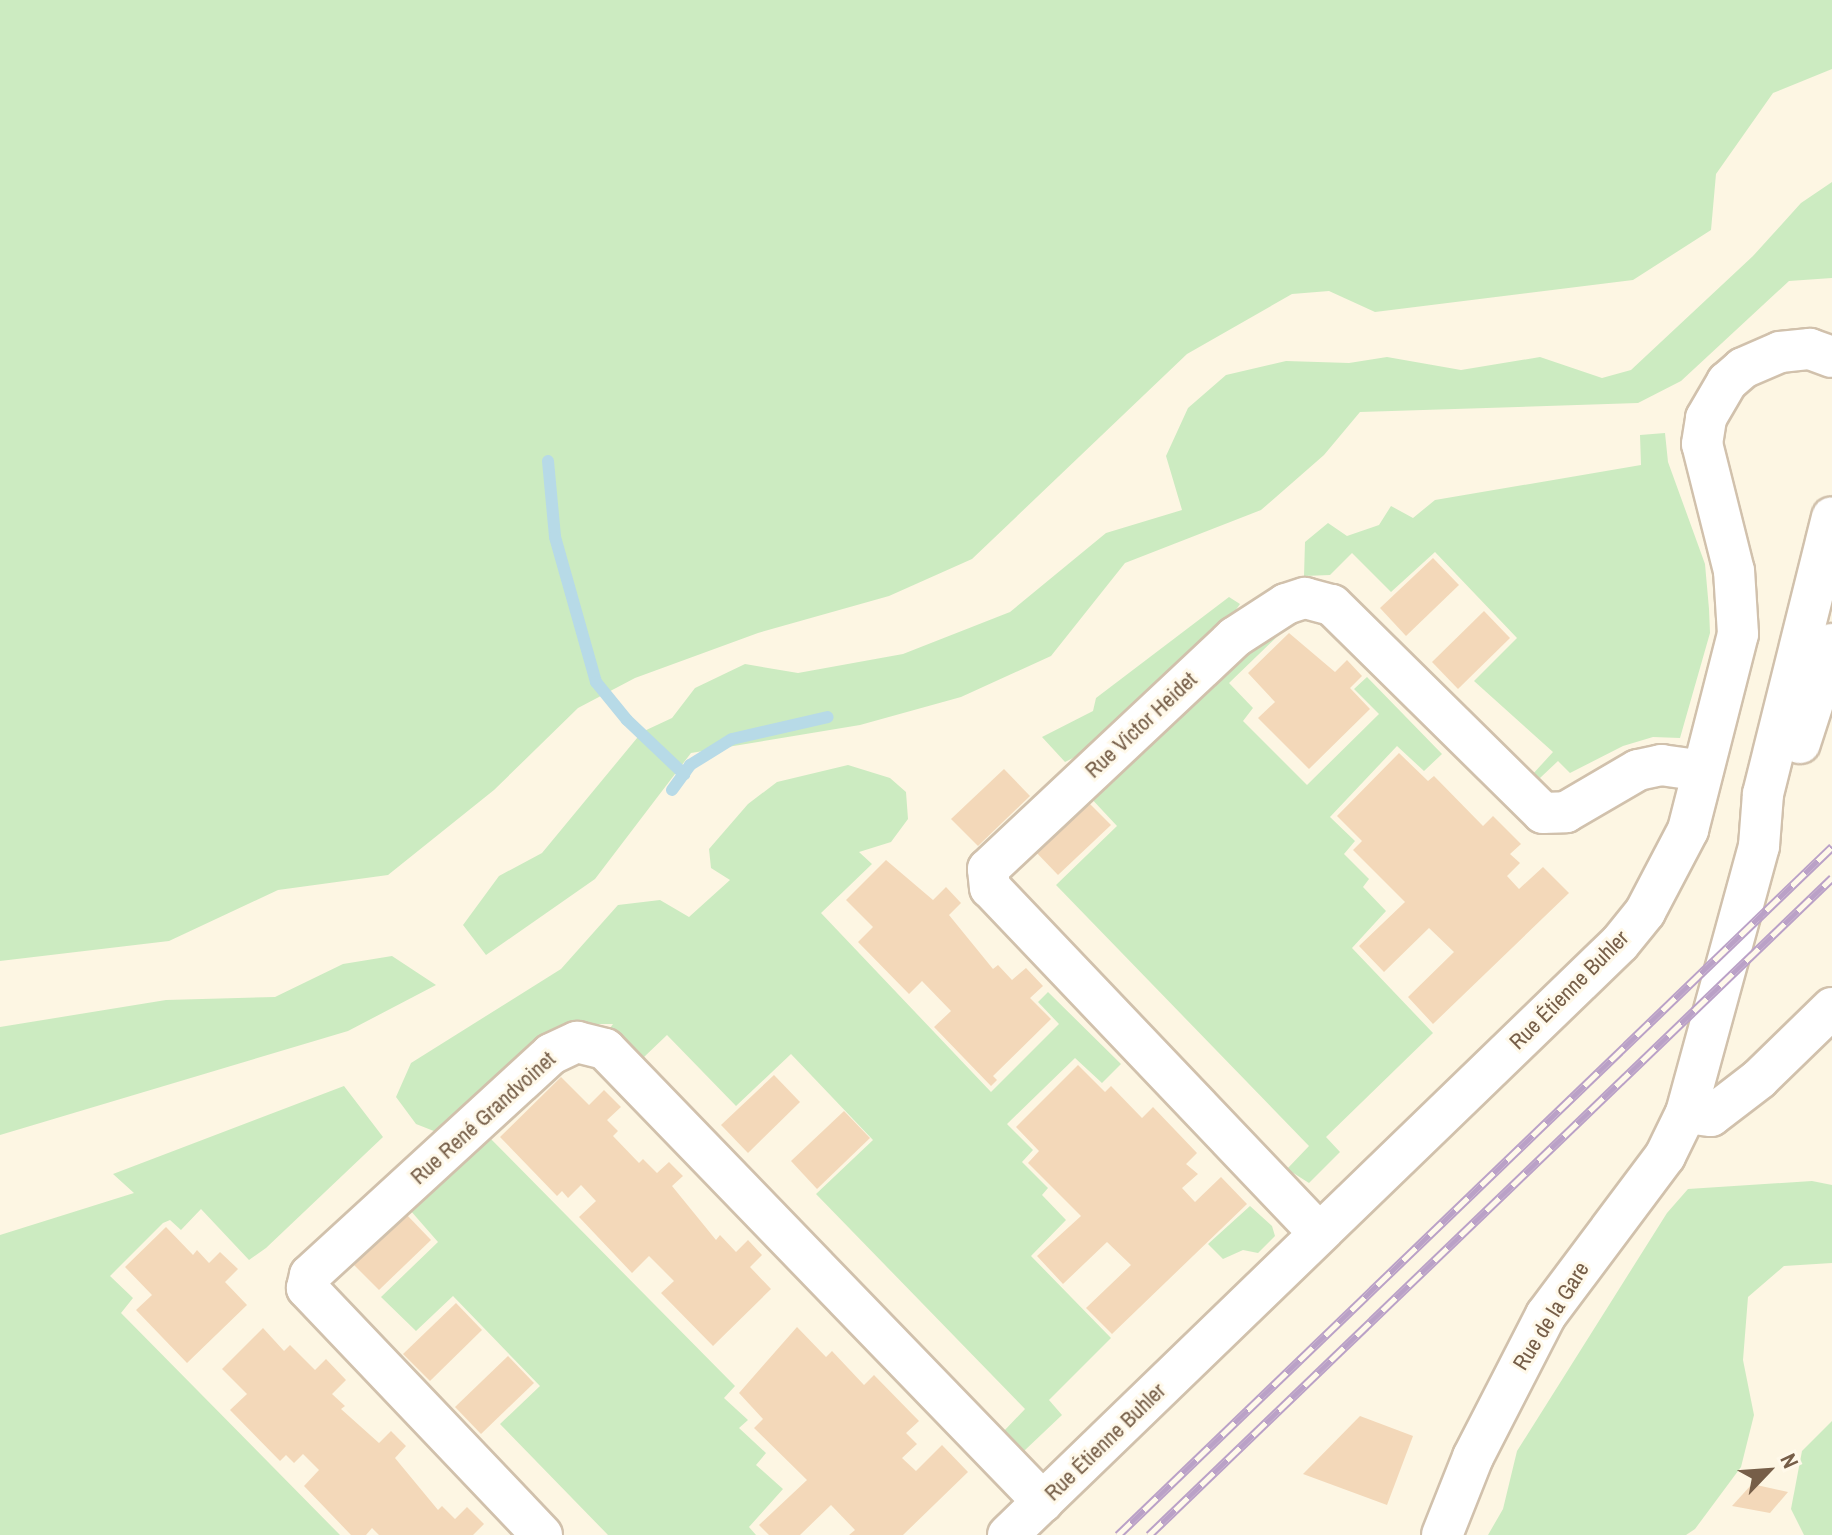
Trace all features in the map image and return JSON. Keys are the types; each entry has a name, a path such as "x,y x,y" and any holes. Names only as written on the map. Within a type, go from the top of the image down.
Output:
{"street":[{"name":"Rue Étienne Buhler","path":"1008,1535 1629,933 1678,856 1703,771 1740,609 1702,444 1706,418 1727,382 1743,368 1780,352 1810,349 1832,357"},
{"path":"1759,846 1763,794 1832,517"},
{"path":"1832,585 1832,601"},
{"name":"Rue Victor Heidet","path":"1319,1233 990,888 988,869 1235,637 1286,604 1305,598 1332,605 1543,813 1566,812 1638,770 1661,765 1703,771"},
{"path":"1759,846 1781,803 1832,644"},
{"name":"Rue de la Gare","path":"1442,1535 1473,1457 1546,1315 1665,1156 1686,1113 1759,846"},
{"path":"1686,1113 1711,1116 1759,1079 1832,1008"},
{"name":"Rue René Grandvoinet","path":"542,1535 307,1288 310,1275 551,1054 577,1042 605,1049 1043,1502"}],"green space":[{"path":"0,0 1832,0 1832,69 1773,93 1716,174 1711,230 1633,280 1375,312 1329,291 1292,294 1187,354 972,559 889,596 758,633 635,678 578,708 494,790 388,875 278,890 169,941 0,961"},
{"path":"1832,182 1832,278 1789,281 1681,381 1638,403 1360,412 1324,455 1261,510 1125,563 1051,656 961,697 860,725 691,753 595,879 486,955 463,925 499,876 542,853 642,732 672,718 695,688 745,664 798,673 903,654 1010,612 1106,533 1182,510 1166,456 1188,408 1226,375 1286,361 1349,363 1387,357 1461,370 1540,357 1602,378 1631,370 1753,256 1801,203"},
{"path":"1665,433 1668,462 1705,564 1709,609 1710,633 1680,738 1653,737 1623,746 1570,773 1558,761 1540,778 1532,775 1553,752 1474,681 1517,638 1435,552 1391,592 1352,553 1330,575 1304,576 1305,542 1328,523 1347,536 1379,525 1391,506 1413,518 1435,500 1641,465 1640,435"},
{"path":"1229,597 1240,604 1223,628 1097,746 1065,762 1042,737 1093,711 1096,698"},
{"path":"1286,628 1229,683 1253,708 1243,721 1307,785 1379,714 1354,689 1367,677 1442,754 1424,771 1397,746 1330,817 1355,841 1344,854 1369,879 1363,887 1386,911 1352,948 1433,1033 1326,1137 1340,1152 1309,1183 1287,1169 1309,1146 1056,885 1117,826 1088,795 1244,644"},
{"path":"848,765 890,778 906,792 908,819 891,842 859,852 872,864 821,913 991,1092 1059,1024 1038,1002 1048,992 1121,1064 1102,1083 1075,1058 1007,1124 1033,1150 1022,1162 1048,1188 1042,1195 1066,1220 1031,1256 1111,1338 1049,1400 1062,1415 1024,1451 1003,1432 1025,1409 816,1194 873,1140 791,1054 736,1106 667,1035 644,1057 608,1031 613,1024 584,1024 444,1135 416,1124 396,1097 411,1063 561,969 618,905 660,900 689,917 730,880 711,868 709,849 748,804 777,782"},
{"path":"392,956 436,985 348,1031 0,1135 0,1027 166,1000 275,997 343,964"},
{"path":"344,1086 383,1137 266,1248 249,1260 201,1209 181,1230 170,1220 163,1223 110,1276 133,1298 121,1313 340,1535 0,1535 0,1235 134,1193 113,1174"},
{"path":"482,1130 735,1386 724,1398 748,1420 739,1428 766,1453 756,1465 783,1489 749,1527 756,1535 608,1535 500,1424 540,1386 453,1296 416,1331 381,1297 438,1242 410,1210"},
{"path":"1812,1181 1832,1185 1832,1263 1784,1266 1748,1297 1743,1360 1754,1415 1741,1467 1695,1529 1686,1535 1488,1535 1503,1509 1517,1451 1667,1213 1688,1189"},
{"path":"1250,1206 1272,1226 1275,1236 1258,1253 1243,1250 1223,1259 1208,1244"},
{"path":"1832,1421 1832,1535 1804,1535 1791,1509 1802,1451"}],"building":[{"path":"1433,558 1459,585 1406,636 1380,608"},
{"path":"1484,611 1510,638 1458,689 1432,662"},
{"path":"1289,633 1335,672 1347,660 1362,676 1350,688 1370,709 1309,769 1258,718 1275,702 1248,673"},
{"path":"1399,753 1428,781 1434,776 1483,826 1493,816 1521,844 1510,854 1520,863 1507,876 1519,889 1543,867 1569,893 1433,1024 1408,997 1454,952 1429,928 1384,972 1359,946 1405,902 1353,850 1362,841 1337,816"},
{"path":"1004,769 1030,796 978,846 951,819"},
{"path":"1084,798 1111,825 1058,875 1032,848"},
{"path":"886,860 933,900 946,887 961,903 949,915 993,969 998,965 1012,980 1026,968 1043,986 1030,998 1051,1019 993,1076 997,1080 991,1086 934,1027 951,1011 922,981 909,994 858,942 873,927 846,900"},
{"path":"1078,1065 1105,1092 1111,1086 1142,1118 1153,1107 1197,1153 1186,1164 1198,1174 1182,1188 1195,1202 1221,1177 1247,1204 1112,1334 1086,1308 1131,1265 1107,1242 1063,1284 1037,1256 1081,1216 1028,1163 1039,1151 1016,1127"},
{"path":"774,1075 800,1102 748,1153 721,1125"},
{"path":"561,1077 589,1105 604,1090 621,1107 607,1120 618,1131 613,1136 639,1163 643,1159 657,1173 669,1162 683,1176 672,1186 716,1240 720,1235 736,1252 748,1240 762,1255 750,1267 771,1289 713,1346 661,1293 674,1281 649,1256 632,1273 579,1217 596,1201 581,1185 568,1198 562,1191 557,1196 500,1137"},
{"path":"844,1111 870,1138 817,1189 791,1161"},
{"path":"405,1213 431,1240 379,1290 352,1263"},
{"path":"166,1227 193,1255 197,1250 209,1263 220,1252 238,1269 225,1282 247,1305 187,1363 136,1310 152,1295 125,1267"},
{"path":"456,1303 482,1330 430,1381 403,1354"},
{"path":"797,1327 826,1357 832,1351 864,1385 874,1375 919,1421 906,1433 917,1444 902,1458 916,1471 942,1445 968,1472 903,1535 849,1535 855,1530 831,1505 800,1535 769,1535 759,1525 807,1480 754,1428 763,1419 739,1393"},
{"path":"263,1328 284,1351 290,1345 315,1370 326,1359 346,1380 332,1394 345,1406 341,1409 379,1443 391,1431 406,1446 395,1458 438,1510 442,1506 455,1519 467,1507 484,1524 473,1535 379,1535 372,1528 366,1535 351,1535 304,1486 319,1470 303,1454 294,1463 286,1455 280,1461 230,1410 247,1394 222,1369"},
{"path":"508,1356 534,1383 481,1434 455,1407"},
{"path":"1360,1416 1413,1436 1387,1505 1303,1474"},
{"path":"1752,1484 1788,1492 1770,1513 1732,1506"}],"waterway":[{"path":"548,461 555,537 596,682 627,720 684,774"},
{"path":"672,790 690,765 732,739 828,717"}],"railway":[{"path":"1118,1535 1832,847"},
{"path":"1149,1535 1832,878"}]}
